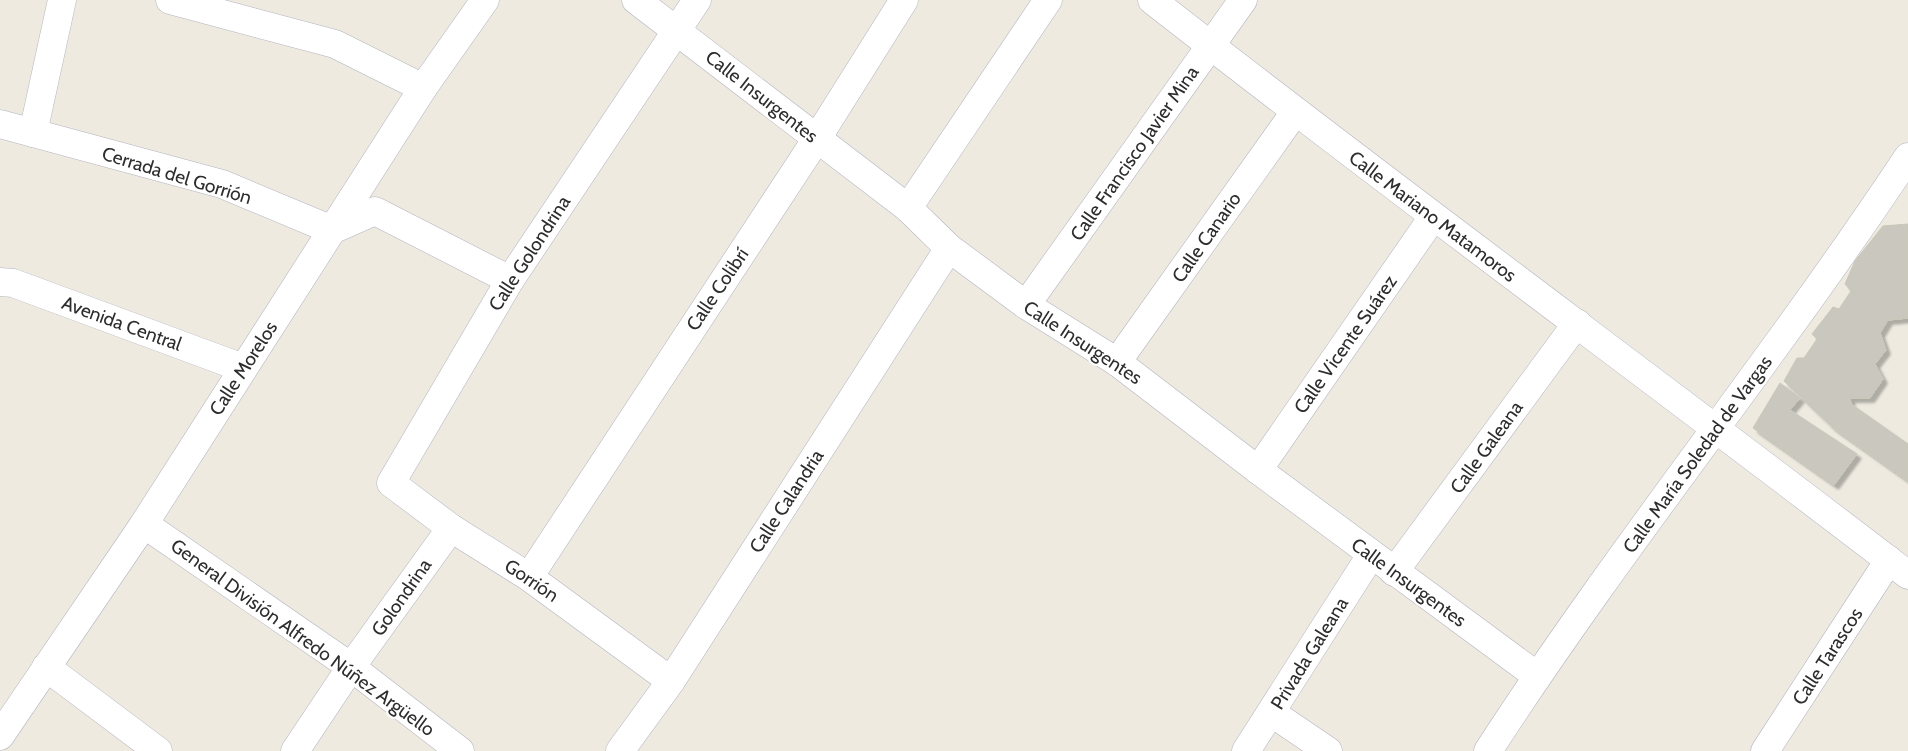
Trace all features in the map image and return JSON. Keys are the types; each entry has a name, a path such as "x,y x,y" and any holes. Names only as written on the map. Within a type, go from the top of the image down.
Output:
{"street":[{"path":"33,133 62,0"},
{"path":"170,0 335,44 423,88"},
{"name":"Calle Morelos","path":"0,736 144,524 423,88 485,0"},
{"name":"Calle Insurgentes","path":"636,0 677,29 816,140 908,208 948,248 1026,305 1117,362 1371,555 1537,676"},
{"name":"Calle Golondrina","path":"391,483 510,280 697,0"},
{"name":"Calle Colibrí","path":"529,577 816,140 904,0"},
{"path":"908,208 1048,0"},
{"name":"Calle Mariano Matamoros","path":"1152,0 1294,112 1717,428 1899,567"},
{"name":"Calle Francisco Javier Mina","path":"1026,305 1243,0"},
{"name":"Calle Canario","path":"1117,362 1294,112"},
{"name":"Cerrada del Gorrión","path":"0,124 222,184 332,230"},
{"name":"Calle María Soledad de Vargas","path":"1488,751 1537,676 1717,428 1908,157"},
{"path":"332,230 375,211 510,280"},
{"name":"Calle Vicente Suárez","path":"1258,470 1433,217"},
{"name":"Calle Calandria","path":"620,751 671,681 948,248"},
{"name":"Avenida Central","path":"0,282 13,283 243,368"},
{"name":"Calle Galeana","path":"1394,572 1577,323"},
{"name":"Gorrión","path":"391,483 450,528 529,577 671,681"},
{"name":"General División Alfredo Núñez Argüello","path":"144,524 351,667 460,751"},
{"name":"Golondrina","path":"295,751 351,667 450,528"},
{"name":"Privada Galeana","path":"1246,751 1371,555"},
{"name":"Calle Tarascos","path":"1765,751 1899,567"},
{"path":"46,667 158,751"},
{"path":"1272,713 1328,751"}],"building":[{"path":"1908,224 1908,318 1888,320 1880,333 1886,350 1875,364 1883,379 1870,398 1850,398 1851,404 1832,427 1784,381 1797,358 1804,358 1817,339 1812,334 1833,307 1839,309 1851,291 1845,284 1855,261 1883,226"},
{"path":"1780,383 1800,398 1790,410 1857,454 1834,485 1753,428"},
{"path":"1851,404 1908,444 1908,481 1832,427"}]}
